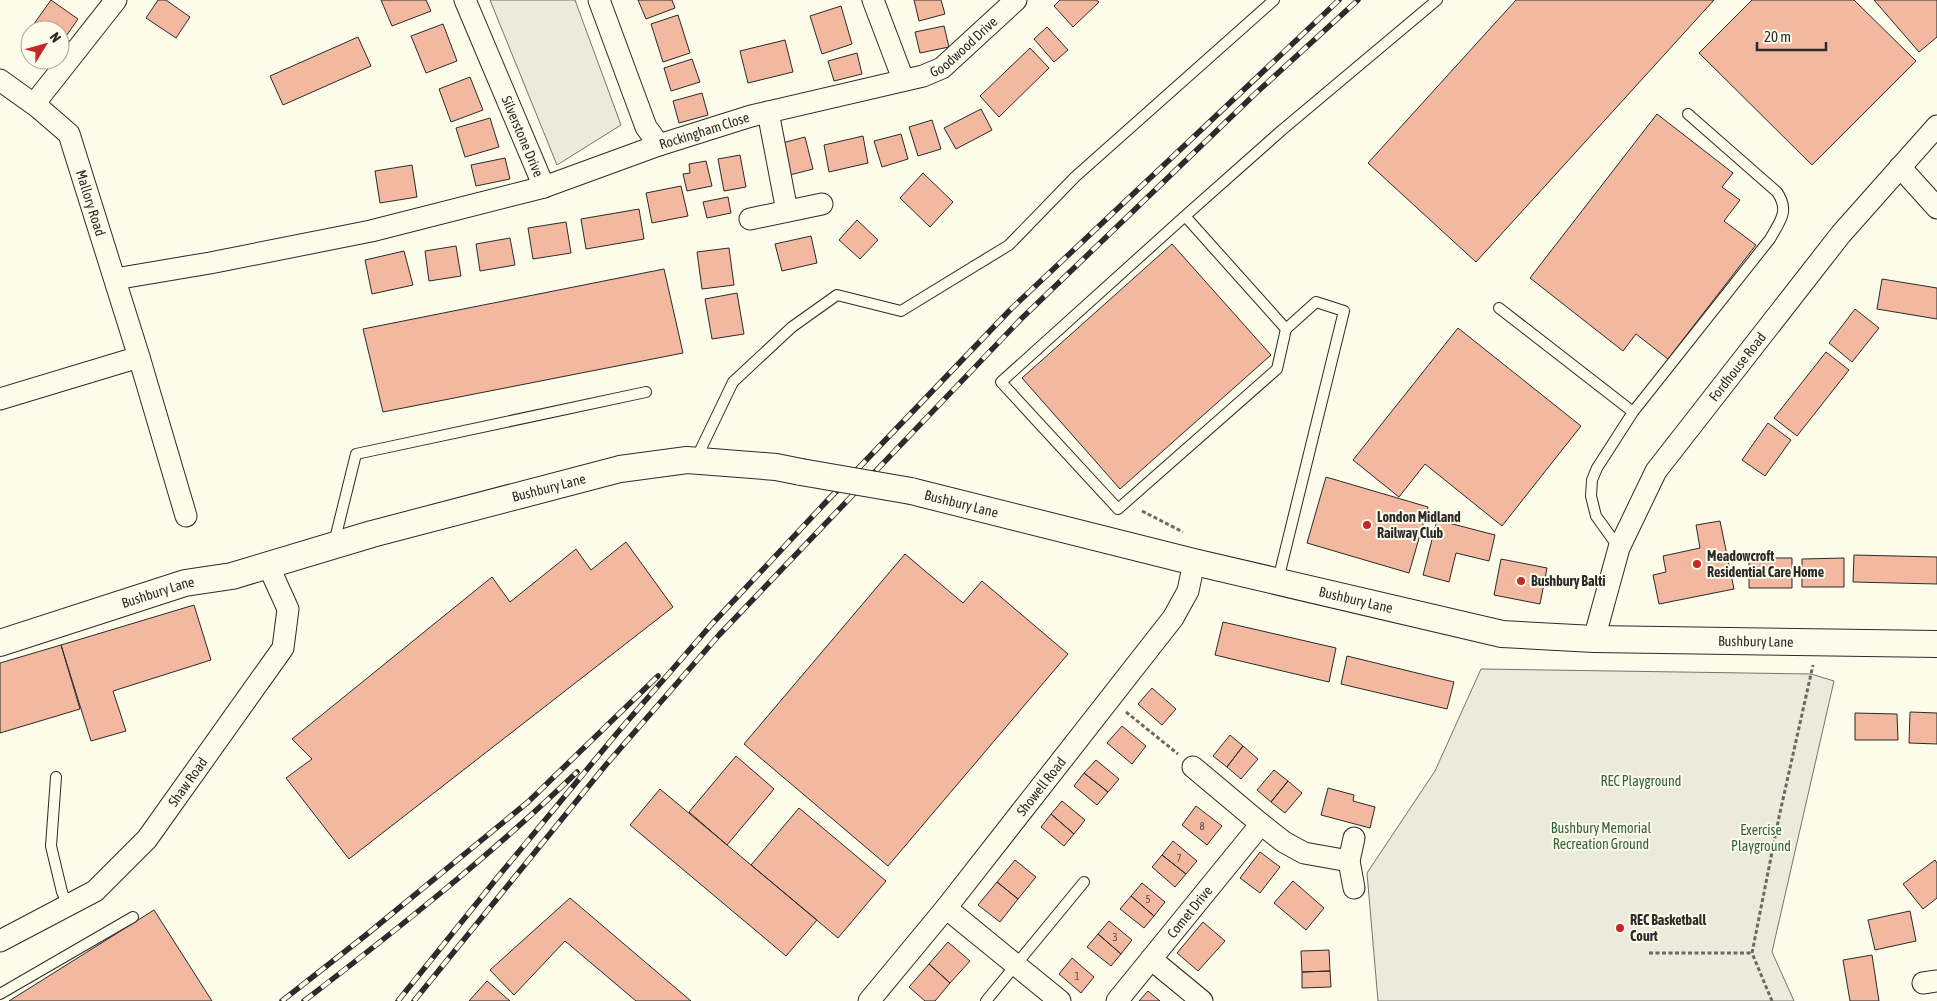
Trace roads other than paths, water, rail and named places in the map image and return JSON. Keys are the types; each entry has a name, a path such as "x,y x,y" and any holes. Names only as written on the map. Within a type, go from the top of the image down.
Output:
{"street":[{"path":"39,108 38,99 116,0"},
{"name":"Silverstone Drive","path":"466,0 544,187 659,145"},
{"name":"Rockingham Close","path":"599,0 646,127 659,145 768,112 903,79"},
{"path":"873,0 903,79"},
{"name":"Goodwood Drive","path":"903,79 923,76 942,68 1016,0"},
{"name":"Mallory Road","path":"0,80 39,108 69,134 115,279 134,358 186,516"},
{"path":"768,112 787,211"},
{"name":"Fordhouse Road","path":"1594,639 1618,548 1656,471 1841,234 1937,126"},
{"path":"1900,167 1937,208"},
{"path":"115,279 210,263 371,231 544,187"},
{"path":"750,220 822,204"},
{"path":"0,399 134,358"},
{"name":"Bushbury Lane","path":"0,643 185,583 232,576 334,546 620,469 696,460 776,467 911,491 1194,562 1278,580 1502,634 1594,639 1821,644 1937,644"},
{"name":"Showell Road","path":"870,1001 946,908 1174,618 1188,591 1194,562"},
{"name":"Shaw Road","path":"0,941 95,890 147,839 283,648 288,608 268,565"},
{"path":"1194,768 1284,842 1304,853 1349,861"},
{"name":"Comet Drive","path":"1117,1001 1261,824"},
{"path":"1354,838 1349,861 1354,888"},
{"path":"946,908 1060,1001"},
{"path":"1151,960 1202,1001"}],"lane":[{"path":"696,460 733,382 792,327 837,295 901,311 1009,245 1075,177 1274,0"},
{"path":"1278,580 1344,312 1316,302 1286,329 1276,369 1118,509 1001,382 1282,130 1437,0"},
{"path":"1618,548 1596,516 1591,496 1592,480 1608,448 1633,412 1770,239 1784,209 1783,201 1777,192 1688,114"},
{"path":"1185,216 1286,329"},
{"path":"1499,308 1633,412"},
{"path":"334,546 356,454 646,392"},
{"path":"56,777 51,846 62,892 68,905"},
{"path":"986,1001 1084,882"},
{"path":"0,994 133,917"}],"railway":[{"path":"398,1001 618,732 711,625 826,502 1011,309 1339,0"},
{"path":"414,1001 605,766 719,635 1021,319 1256,93 1358,0"},
{"path":"282,1001 366,935 528,802 658,676"},
{"path":"304,1001 444,890 512,832 577,772"}],"place":[{"name":"London Midland Railway Club","path":"1367,525"},
{"name":"Meadowcroft Residential Care Home","path":"1697,564"},
{"name":"Bushbury Balti","path":"1521,581"},
{"name":"REC Basketball Court","path":"1620,928"}],"park label":[{"name":"REC Playground","path":"1641,781"},
{"name":"Bushbury Memorial Recreation Ground","path":"1601,836"},
{"name":"Exercise Playground","path":"1761,838"}]}
